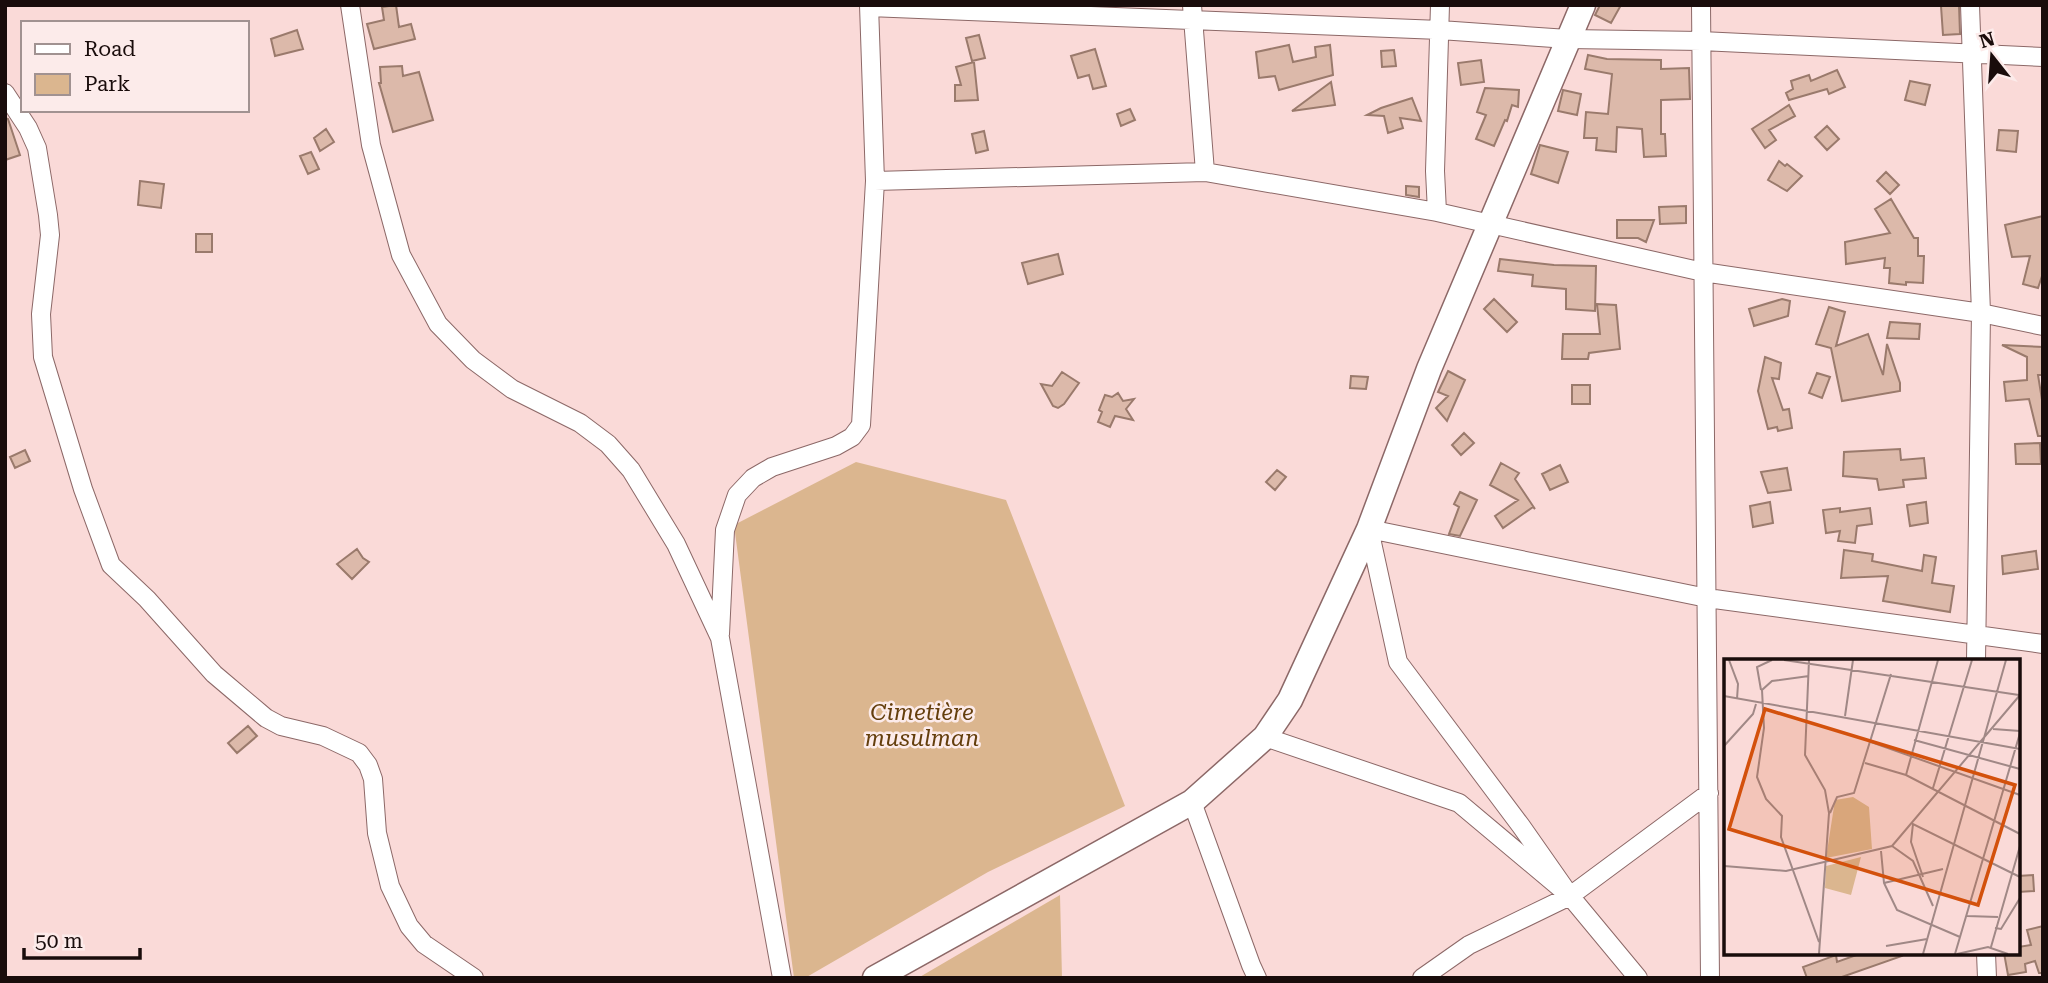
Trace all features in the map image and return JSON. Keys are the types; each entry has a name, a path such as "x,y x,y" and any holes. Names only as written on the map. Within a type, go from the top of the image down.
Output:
{"street":[{"path":"350,5 371,145 401,255 438,324 473,360 512,389 580,423 608,444 631,470 677,544 720,638"},
{"path":"1437,212 1435,171 1440,5"},
{"path":"875,978 1002,905 1192,802 1265,737 1290,700 1369,528 1429,369 1583,5"},
{"path":"1701,5 1710,978"},
{"path":"1970,5 1981,313 1976,659"},
{"path":"782,978 720,638 725,530 737,495 753,478 772,467 836,446 852,437 861,425 875,181 869,6 1192,12 1568,39 1701,41 2043,57"},
{"path":"1192,12 1205,173"},
{"path":"5,93 37,148 48,215 50,235 41,314 43,357 83,489 111,565 147,599 214,674 266,718 281,726 323,736 359,753 369,765 373,779 377,833 390,886 409,926 424,944 474,978"},
{"path":"875,181 1205,173 1437,212 1703,272 1981,313 2043,326"},
{"path":"1369,528 1707,598 2043,644"},
{"path":"1369,528 1398,662 1570,896 1638,978"},
{"path":"1265,737 1459,803 1570,896"},
{"path":"1422,978 1469,945 1570,896 1709,793"},
{"path":"1192,802 1257,978"},
{"path":"1986,955 1987,978"}],"green space":[{"name":"Cimetière musulman","path":"856,462 1006,500 1125,806 988,872 805,978 794,978 734,525"},
{"path":"1060,895 1062,978 918,978"}],"building":[{"path":"396,5 399,27 411,24 415,39 374,49 367,24 384,20 382,7"},
{"path":"1600,5 1621,5 1611,23 1595,15"},
{"path":"1959,5 1960,34 1943,35 1941,6"},
{"path":"297,30 303,49 275,56 271,39"},
{"path":"979,35 985,58 972,61 966,38"},
{"path":"1289,45 1293,62 1316,57 1315,47 1330,45 1333,75 1279,90 1275,76 1259,78 1256,52"},
{"path":"1095,49 1106,86 1093,89 1089,75 1078,78 1071,56"},
{"path":"1394,50 1396,66 1382,67 1381,51"},
{"path":"1588,55 1607,59 1661,60 1661,69 1689,68 1690,99 1661,100 1661,134 1665,134 1666,156 1644,157 1642,129 1617,127 1616,152 1596,150 1597,138 1584,138 1586,112 1608,114 1612,74 1585,69"},
{"path":"1481,60 1484,82 1461,85 1458,63"},
{"path":"974,62 978,100 955,101 955,85 961,85 956,67"},
{"path":"402,66 403,76 419,72 433,120 393,132 379,83 380,67"},
{"path":"1837,70 1845,87 1829,94 1827,89 1789,100 1786,93 1793,89 1791,81 1809,75 1811,81"},
{"path":"1910,81 1930,85 1925,105 1905,100"},
{"path":"1331,82 1335,105 1292,111"},
{"path":"1485,88 1519,90 1518,107 1512,105 1494,146 1476,139 1486,115 1477,112"},
{"path":"1563,90 1581,94 1577,115 1558,111"},
{"path":"1412,98 1421,121 1400,118 1403,128 1388,133 1384,116 1367,115 1381,108"},
{"path":"1789,105 1795,116 1769,130 1776,140 1765,148 1752,129"},
{"path":"1130,109 1135,120 1121,126 1117,114"},
{"path":"5,118 8,119 20,155 5,160"},
{"path":"1827,126 1839,139 1827,150 1815,137"},
{"path":"326,129 334,142 320,151 314,138"},
{"path":"1999,130 2018,131 2016,152 1997,150"},
{"path":"984,131 988,150 976,153 972,134"},
{"path":"1540,145 1568,152 1558,183 1531,174"},
{"path":"311,152 319,169 308,174 300,156"},
{"path":"1779,161 1802,176 1787,191 1768,180"},
{"path":"1886,172 1899,185 1890,194 1877,181"},
{"path":"140,181 164,184 161,208 138,205"},
{"path":"1406,186 1419,187 1419,197 1406,195"},
{"path":"1891,199 1914,238 1918,238 1918,256 1924,256 1923,283 1889,283 1890,268 1884,268 1885,258 1846,264 1845,242 1890,233 1875,209"},
{"path":"1686,206 1686,223 1660,224 1659,207"},
{"path":"2043,216 2043,273 2038,288 2023,284 2030,256 2012,257 2005,225"},
{"path":"1617,220 1654,220 1646,242 1638,238 1617,238"},
{"path":"196,234 212,234 212,252 196,252"},
{"path":"1058,254 1063,274 1028,284 1022,263"},
{"path":"1500,259 1596,266 1595,311 1566,309 1566,289 1532,286 1533,275 1498,271"},
{"path":"1494,299 1517,322 1507,332 1484,309"},
{"path":"1782,299 1790,301 1788,316 1754,326 1749,309"},
{"path":"1597,304 1616,305 1620,349 1589,353 1588,359 1562,359 1563,334 1600,334"},
{"path":"1829,307 1845,312 1836,346 1868,334 1883,375 1887,344 1900,383 1900,391 1842,401 1831,348 1816,344"},
{"path":"1890,322 1920,324 1919,339 1887,338"},
{"path":"2002,345 2043,347 2043,375 2038,375 2043,406 2043,436 2038,436 2029,399 2006,401 2004,382 2027,380 2027,357"},
{"path":"1765,357 1781,363 1779,379 1772,378 1783,410 1789,409 1792,428 1778,431 1777,427 1768,429 1758,391"},
{"path":"1448,371 1465,380 1447,421 1436,408 1448,396 1438,392"},
{"path":"1062,372 1079,383 1058,408 1053,406 1041,384 1052,386"},
{"path":"1817,373 1830,377 1822,398 1809,393"},
{"path":"1351,376 1368,377 1366,389 1350,388"},
{"path":"1572,385 1590,385 1590,404 1572,404"},
{"path":"1118,393 1123,401 1134,399 1126,409 1133,420 1115,416 1110,427 1098,422 1105,395 1112,397"},
{"path":"1464,433 1474,443 1461,455 1452,445"},
{"path":"2040,443 2041,464 2016,464 2015,444"},
{"path":"1900,449 1901,460 1924,458 1926,478 1903,480 1904,487 1879,490 1877,479 1843,476 1844,452"},
{"path":"25,450 30,461 15,468 10,457"},
{"path":"1501,463 1519,473 1515,479 1535,509 1533,507 1503,528 1495,516 1518,500 1490,485"},
{"path":"1560,465 1568,482 1550,490 1542,474"},
{"path":"1787,468 1791,490 1768,493 1761,472"},
{"path":"1277,470 1286,477 1275,490 1266,482"},
{"path":"1460,492 1477,500 1460,536 1449,534 1459,507 1454,504"},
{"path":"1770,502 1773,523 1753,527 1750,506"},
{"path":"1926,502 1928,523 1910,526 1907,505"},
{"path":"1840,508 1840,512 1870,508 1872,524 1857,526 1855,543 1838,541 1840,531 1826,533 1823,510"},
{"path":"357,549 369,562 352,579 337,564"},
{"path":"1844,550 1873,554 1872,561 1922,571 1924,555 1936,557 1932,583 1954,586 1950,612 1883,601 1888,576 1841,578"},
{"path":"2036,551 2038,569 2003,574 2002,556"},
{"path":"248,726 257,736 237,753 228,743"},
{"path":"2033,875 2034,891 2020,892 2020,876"},
{"path":"2043,926 2043,973 2039,973 2035,961 2025,964 2026,972 2008,975 2004,955 2020,955 2020,947 2031,945 2027,930"},
{"path":"1836,955 1837,962 1856,955 1902,956 1839,978 1807,978 1803,967"}]}
